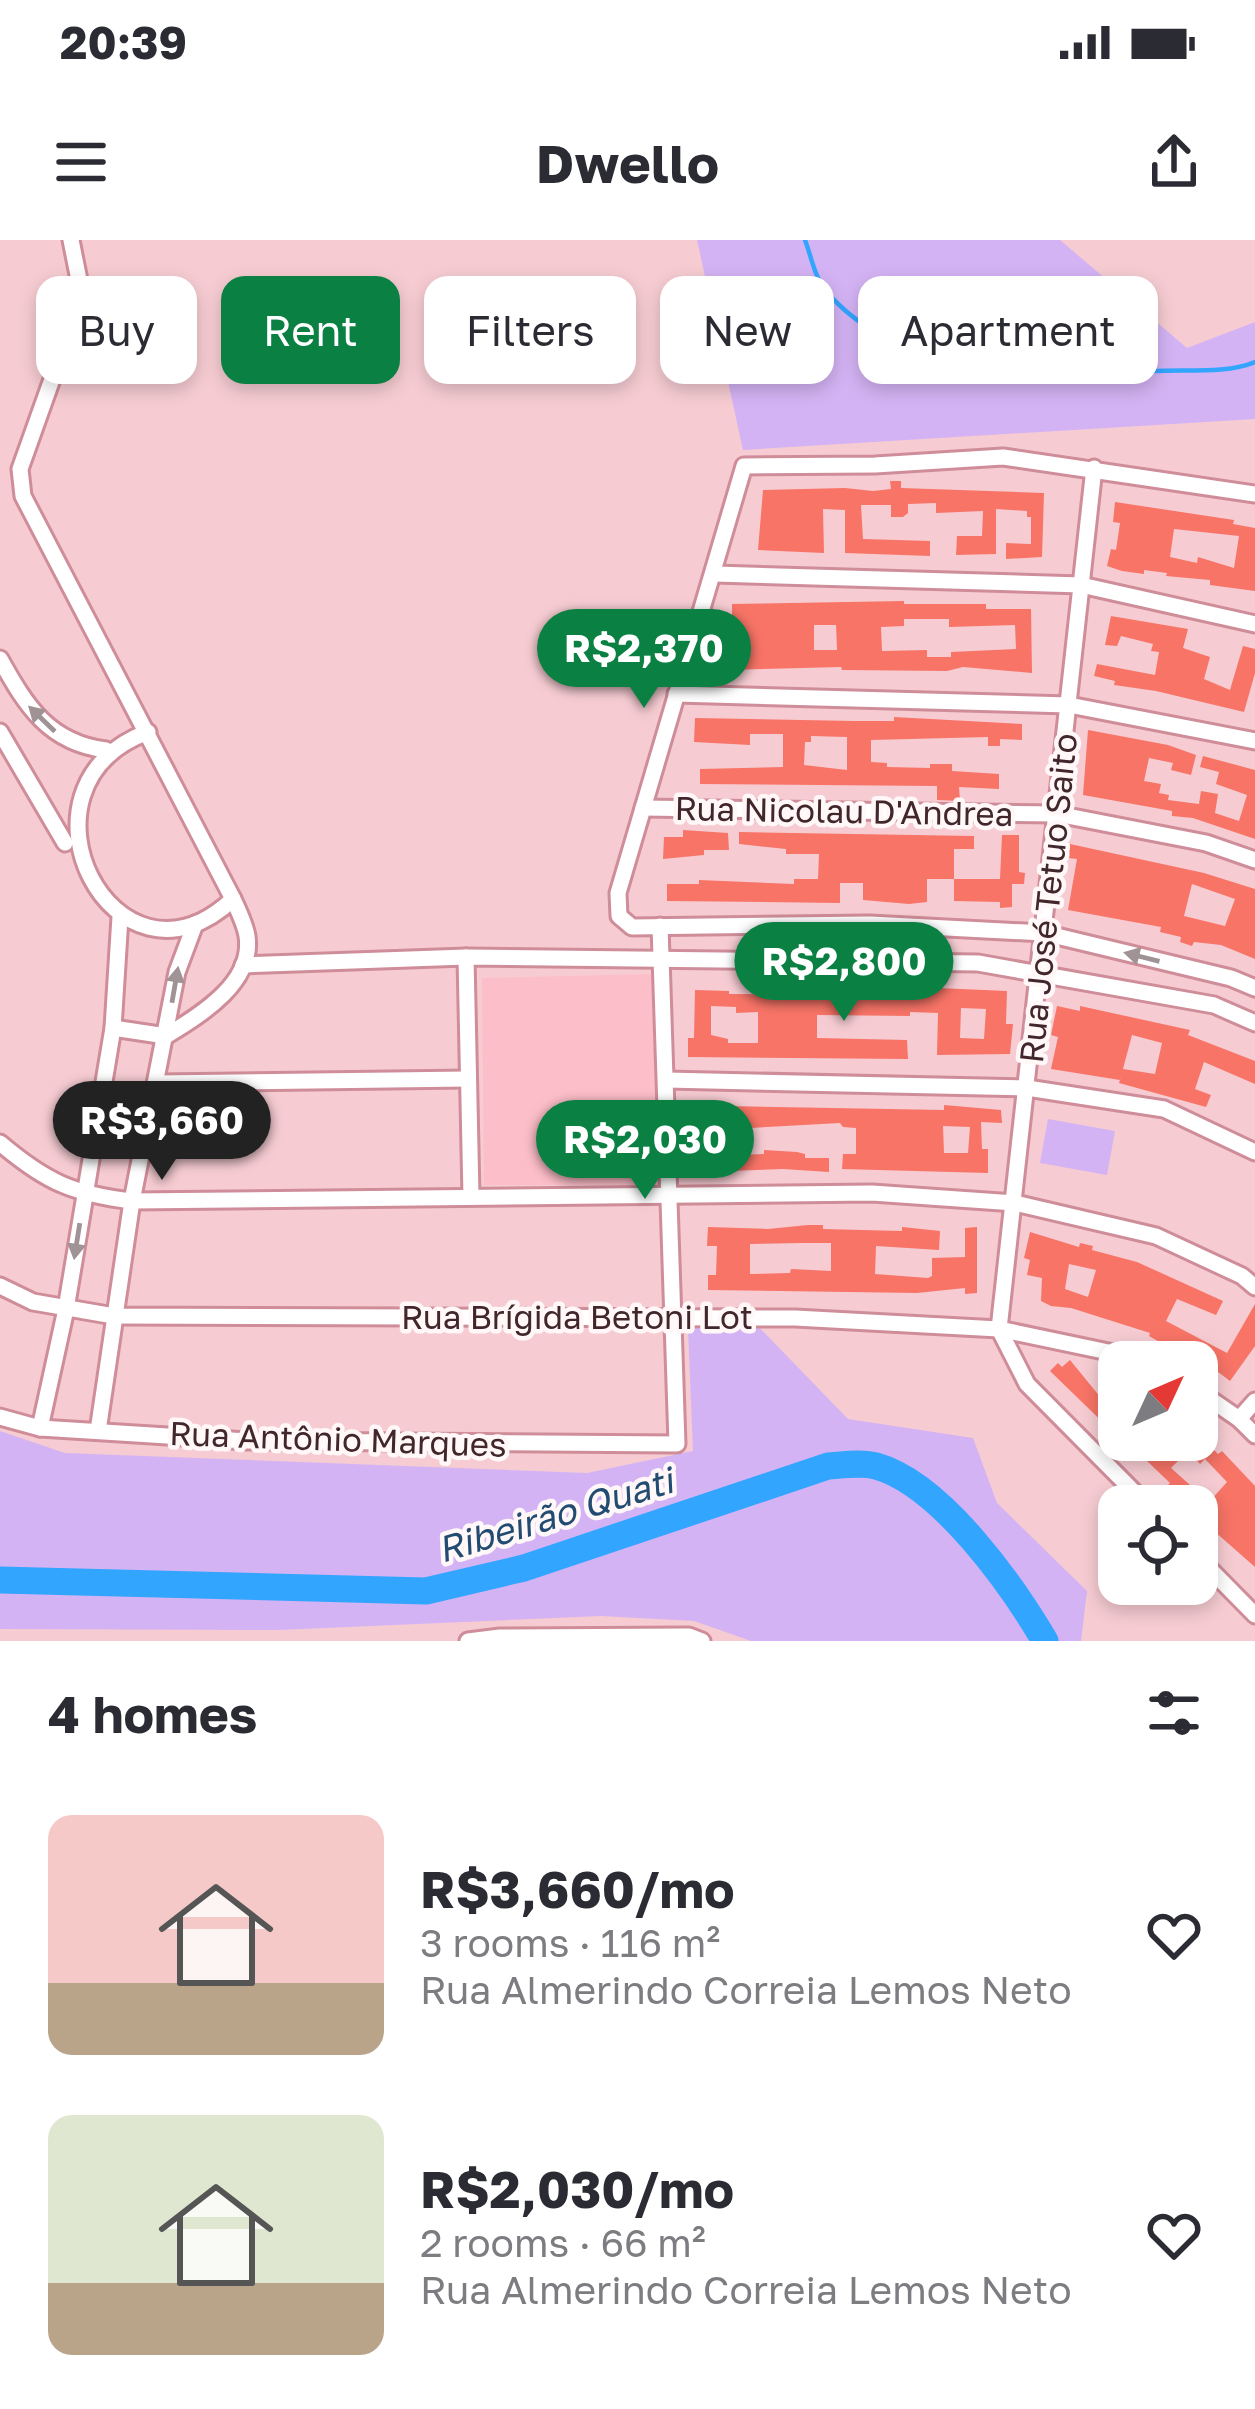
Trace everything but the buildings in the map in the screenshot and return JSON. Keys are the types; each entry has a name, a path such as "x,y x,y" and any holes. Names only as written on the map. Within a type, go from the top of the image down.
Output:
{"street":[{"path":"71,240 82,296 24,454 20,469 23,496 148,732 248,938 242,965 213,1007 166,1036 113,1028"},
{"path":"1255,494 1004,457 742,469 715,574 618,892 619,916 632,927 870,924 1044,933 1231,978 1255,988"},
{"name":"Rua José Tetuo Saito","path":"999,1328 1094,468"},
{"path":"715,574 1082,585 1255,624"},
{"path":"0,659 21,697 44,725 79,745 106,750"},
{"path":"676,694 1069,706 1255,741"},
{"path":"0,732 67,845 85,887 120,917 164,928 195,924 233,899"},
{"path":"67,845 71,800 85,772 106,750 148,732"},
{"name":"Rua Nicolau D'Andrea","path":"643,808 1057,814 1206,843 1255,860"},
{"path":"40,1428 66,1309 113,1028 120,917"},
{"path":"98,1431 132,1201 182,949 195,924"},
{"path":"660,926 674,1317"},
{"path":"242,965 466,957 977,963 1214,1005 1255,1023"},
{"path":"466,957 471,1197"},
{"path":"158,1083 468,1078"},
{"path":"666,1080 1027,1088 1164,1109 1255,1152"},
{"path":"0,1142 36,1171 84,1195 132,1201 872,1193 1015,1203 1156,1236 1242,1276 1255,1287"},
{"name":"Rua Brígida Betoni Lot","path":"0,1286 33,1302 114,1316 795,1318 999,1328 1098,1349"},
{"name":"Rua Antônio Marques","path":"0,1417 40,1428 247,1441 677,1444 674,1317"},
{"path":"999,1328 1028,1384 1127,1485"},
{"path":"1239,1419 1255,1401"},
{"path":"1218,1404 1255,1435"},
{"path":"1218,1577 1255,1615"},
{"path":"468,1641 689,1636 702,1641"}],"shaded area":[{"path":"697,240 1060,240 1102,276 858,276 858,384 1158,384 1158,323 1187,348 1255,322 1255,419 743,450 729,384 834,384 834,276 705,276"},
{"path":"654,974 660,1185 484,1185 482,978"},
{"path":"1048,1119 1115,1131 1107,1175 1040,1163"},
{"path":"752,1320 848,1419 973,1438 997,1503 1087,1591 1081,1641 751,1641 694,1621 601,1616 279,1630 0,1629 0,1431 65,1453 587,1473 693,1451 688,1329"}],"waterway":[{"path":"805,240 822,286 857,320 894,342 935,357 978,366 1069,373 1218,370 1255,362"},
{"name":"Ribeirão Quati","path":"0,1580 426,1591 524,1568 828,1466 865,1464 901,1476 949,1515 994,1566 1045,1641"}]}
